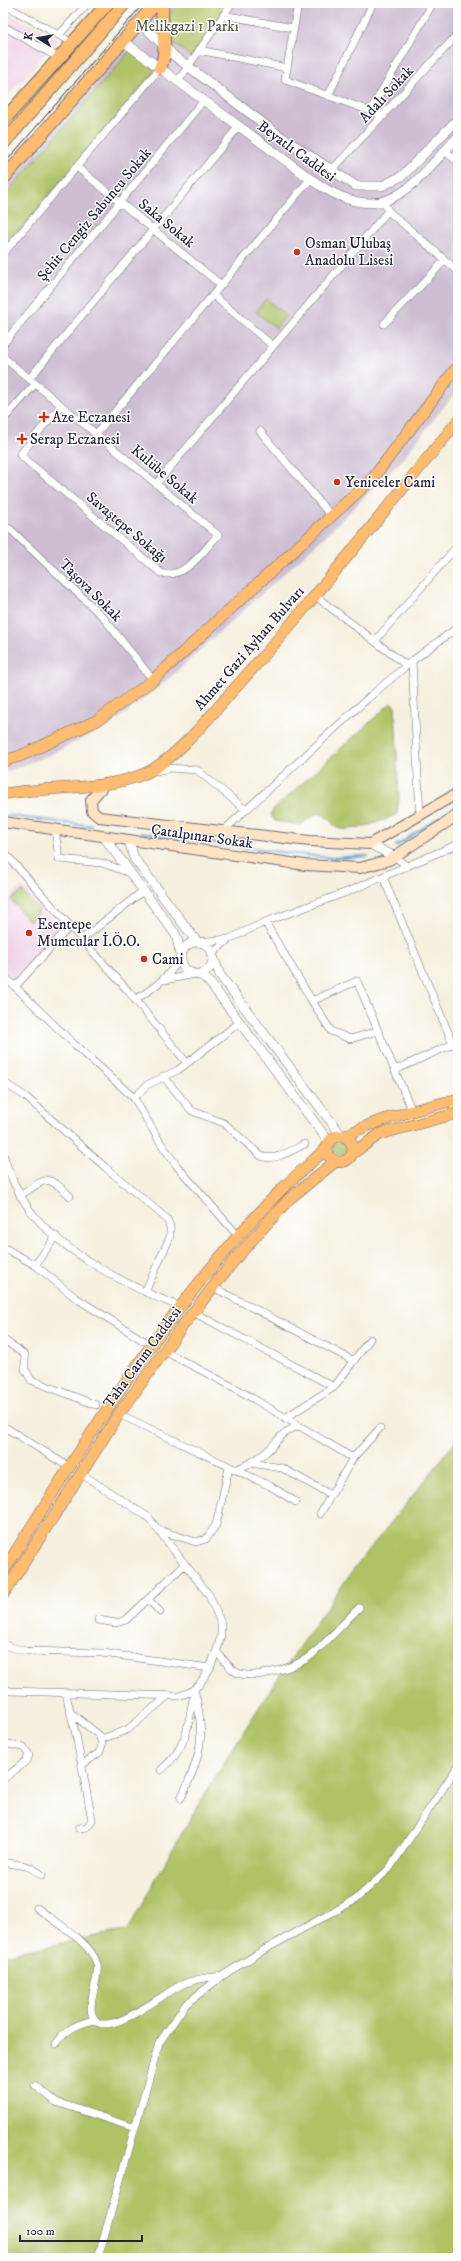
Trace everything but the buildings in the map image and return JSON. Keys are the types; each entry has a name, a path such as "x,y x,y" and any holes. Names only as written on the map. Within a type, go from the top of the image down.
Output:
{"highway":[{"path":"3,121 108,3"},
{"path":"3,144 125,3"},
{"path":"3,179 156,3"},
{"path":"160,68 164,59 165,48 162,3"}],"main road":[{"path":"3,761 20,756 98,720 153,680 374,478 458,366"},
{"name":"Ahmet Gazi Ayhan Bulvarı","path":"5,792 105,784 133,779 148,772 171,755 201,726 249,673 458,421"},
{"name":"Çatalpınar Sokak","path":"105,784 91,800 92,811 100,817 310,841 370,844"},
{"path":"370,844 458,793"},
{"name":"Çatalpınar Sokak","path":"3,822 322,867 368,867 396,857 458,815"},
{"path":"458,1099 412,1111 361,1128 343,1136 334,1137 328,1145 329,1156 336,1161 344,1161 380,1134 458,1113"},
{"path":"343,1136 353,1145 353,1153"},
{"name":"Taha Carım Caddesi","path":"3,1572 113,1400 181,1307 239,1236 280,1190 328,1145"},
{"name":"Taha Carım Caddesi","path":"3,1595 80,1472 119,1414 193,1312 289,1199 336,1161"}],"street":[{"path":"59,34 88,3"},
{"path":"178,81 232,3"},
{"path":"298,3 285,80 384,116"},
{"path":"328,96 374,3"},
{"path":"370,111 433,3"},
{"path":"3,4 73,42"},
{"path":"223,15 294,28"},
{"name":"Beyatlı Caddesi","path":"139,21 165,48 280,136 331,171 356,186 368,188 388,184 408,171 458,119"},
{"path":"3,26 59,58"},
{"name":"Adalı Sokak","path":"331,171 384,116 458,34"},
{"name":"Beyatlı Caddesi","path":"123,41 328,191 348,199 386,206 402,194 458,137"},
{"path":"199,50 287,68"},
{"path":"3,254 160,68"},
{"name":"Şehit Cengiz Sabuncu Sokak","path":"3,344 204,100"},
{"path":"29,379 238,126"},
{"path":"445,151 458,162"},
{"name":"Saka Sokak","path":"77,167 221,285"},
{"path":"96,434 311,178"},
{"path":"156,484 273,346 386,206 458,271"},
{"path":"384,324 445,260"},
{"path":"213,295 273,346"},
{"name":"Kulübe Sokak","path":"3,357 218,535"},
{"path":"3,420 35,384"},
{"name":"Savaştepe Sokağı","path":"61,406 20,455 161,573 174,574 185,568 218,535"},
{"path":"260,432 332,517"},
{"name":"Taşova Sokak","path":"3,526 10,529 102,616 153,680"},
{"path":"375,641 458,544"},
{"path":"314,595 375,641 409,663"},
{"path":"222,831 409,663 458,627"},
{"path":"409,663 420,816"},
{"path":"148,772 170,768 197,770 246,810"},
{"path":"55,830 59,859 102,863 130,873"},
{"path":"104,837 176,935 182,955 182,965 190,972 203,976 211,984 328,1145"},
{"path":"129,840 134,858 196,942 206,946 212,954 216,969 226,983 343,1136"},
{"path":"370,844 396,857 407,866"},
{"path":"212,954 229,939 265,922 384,877 458,844"},
{"path":"3,852 135,1000 187,1063"},
{"path":"384,877 453,1044 395,1070"},
{"path":"80,940 143,891"},
{"path":"265,922 312,1001 332,1031 350,1039 378,1031"},
{"path":"15,987 69,927"},
{"path":"135,1000 164,980 176,965 187,946 196,942 229,939"},
{"path":"164,980 200,974 209,969 213,959 212,954"},
{"path":"3,975 134,1098 160,1142 177,1166 239,1236"},
{"path":"312,1001 358,981 412,1111"},
{"path":"134,1098 147,1085 187,1063 240,1022"},
{"path":"164,1076 192,1111 224,1123 265,1158 279,1156 305,1144"},
{"path":"3,1082 26,1097 105,1167 167,1218 170,1227 170,1237 145,1292"},
{"path":"3,1154 12,1180 20,1196 36,1219 56,1236 100,1268 145,1292 181,1307"},
{"path":"20,1196 41,1182 48,1180 55,1182 70,1196"},
{"path":"35,1265 56,1236"},
{"path":"3,1247 35,1265 76,1298 144,1341"},
{"path":"213,1287 354,1361"},
{"path":"193,1312 334,1387"},
{"path":"3,1338 25,1355 25,1369 31,1380 96,1405"},
{"path":"285,1418 334,1387 370,1339"},
{"path":"164,1351 237,1389 353,1458"},
{"path":"119,1414 231,1469 270,1486 296,1502"},
{"path":"3,1426 69,1467"},
{"path":"231,1469 252,1463 266,1452 287,1430 299,1426"},
{"path":"320,1514 353,1458 380,1428"},
{"path":"252,1463 282,1468 331,1495"},
{"path":"159,1530 196,1542 206,1539 216,1525 231,1469"},
{"path":"80,1472 148,1517 209,1595 221,1623 221,1635 217,1652 210,1668 194,1689 182,1747 173,1760 161,1770"},
{"path":"98,1620 121,1622 130,1617 185,1564"},
{"path":"148,1598 160,1612"},
{"path":"217,1652 234,1671 241,1674 265,1673 286,1668 306,1659 359,1608"},
{"path":"3,1645 26,1651 102,1653 210,1668"},
{"path":"3,1688 10,1691 66,1694 169,1696 179,1696 194,1689"},
{"path":"181,1798 193,1772 201,1748 202,1718 194,1689"},
{"path":"66,1694 82,1765 92,1820 87,1827 79,1828"},
{"path":"101,1739 127,1730 169,1696"},
{"path":"70,1713 99,1735 101,1739 100,1752 82,1765"},
{"path":"3,1743 24,1747 29,1755 28,1760 10,1772 3,1780"},
{"path":"98,2258 159,2042 186,2004 222,1976 360,1895 389,1869 458,1766"},
{"path":"3,1862 21,1863 32,1867 42,1875"},
{"path":"37,1908 84,1944 94,1956 98,1970 98,1980 91,2004 94,2020"},
{"path":"56,2044 63,2034 72,2027 94,2020 105,2024 120,2021 184,1984 205,1977 222,1976"},
{"path":"35,2085 56,2102 135,2128"}],"shaded area":[{"path":"153,3 458,3 458,389 400,462 324,537 164,683 109,726 49,755 3,773 3,187"},
{"path":"3,11 58,39 3,102"},
{"name":"Esentepe Mumcular İ.Ö.O.","path":"22,886 57,926 55,940 11,980 3,970 3,904"}],"green space":[{"name":"Melikgazi 1 Parkı","path":"180,3 229,3 191,57 156,29"},
{"path":"130,51 156,70 3,249 3,197"},
{"path":"266,299 286,316 276,328 256,312"},
{"path":"391,703 395,706 399,799 397,814 376,823 350,829 337,828 328,818 320,814 308,819 302,825 275,821 271,815 273,810"},
{"path":"22,891 40,911 29,921 11,900"},
{"path":"337,1141 343,1141 347,1145 347,1151 343,1155 337,1155 333,1151 333,1145"},
{"path":"458,1438 458,2258 3,2258 3,1955 128,1930 205,1794 260,1705 349,1576"}],"waterway":[{"path":"396,846 458,805"},
{"path":"3,815 91,826"},
{"path":"141,833 332,858 368,856"}],"tram line":[{"path":"3,165 144,3"}],"place":[{"name":"Osman Ulubaş Anadolu Lisesi","path":"297,252"},
{"name":"Aze Eczanesi","path":"44,417"},
{"name":"Serap Eczanesi","path":"22,439"},
{"name":"Yeniceler Cami","path":"337,482"},
{"name":"Esentepe Mumcular İ.Ö.O.","path":"29,933"},
{"name":"Cami","path":"144,959"}]}
